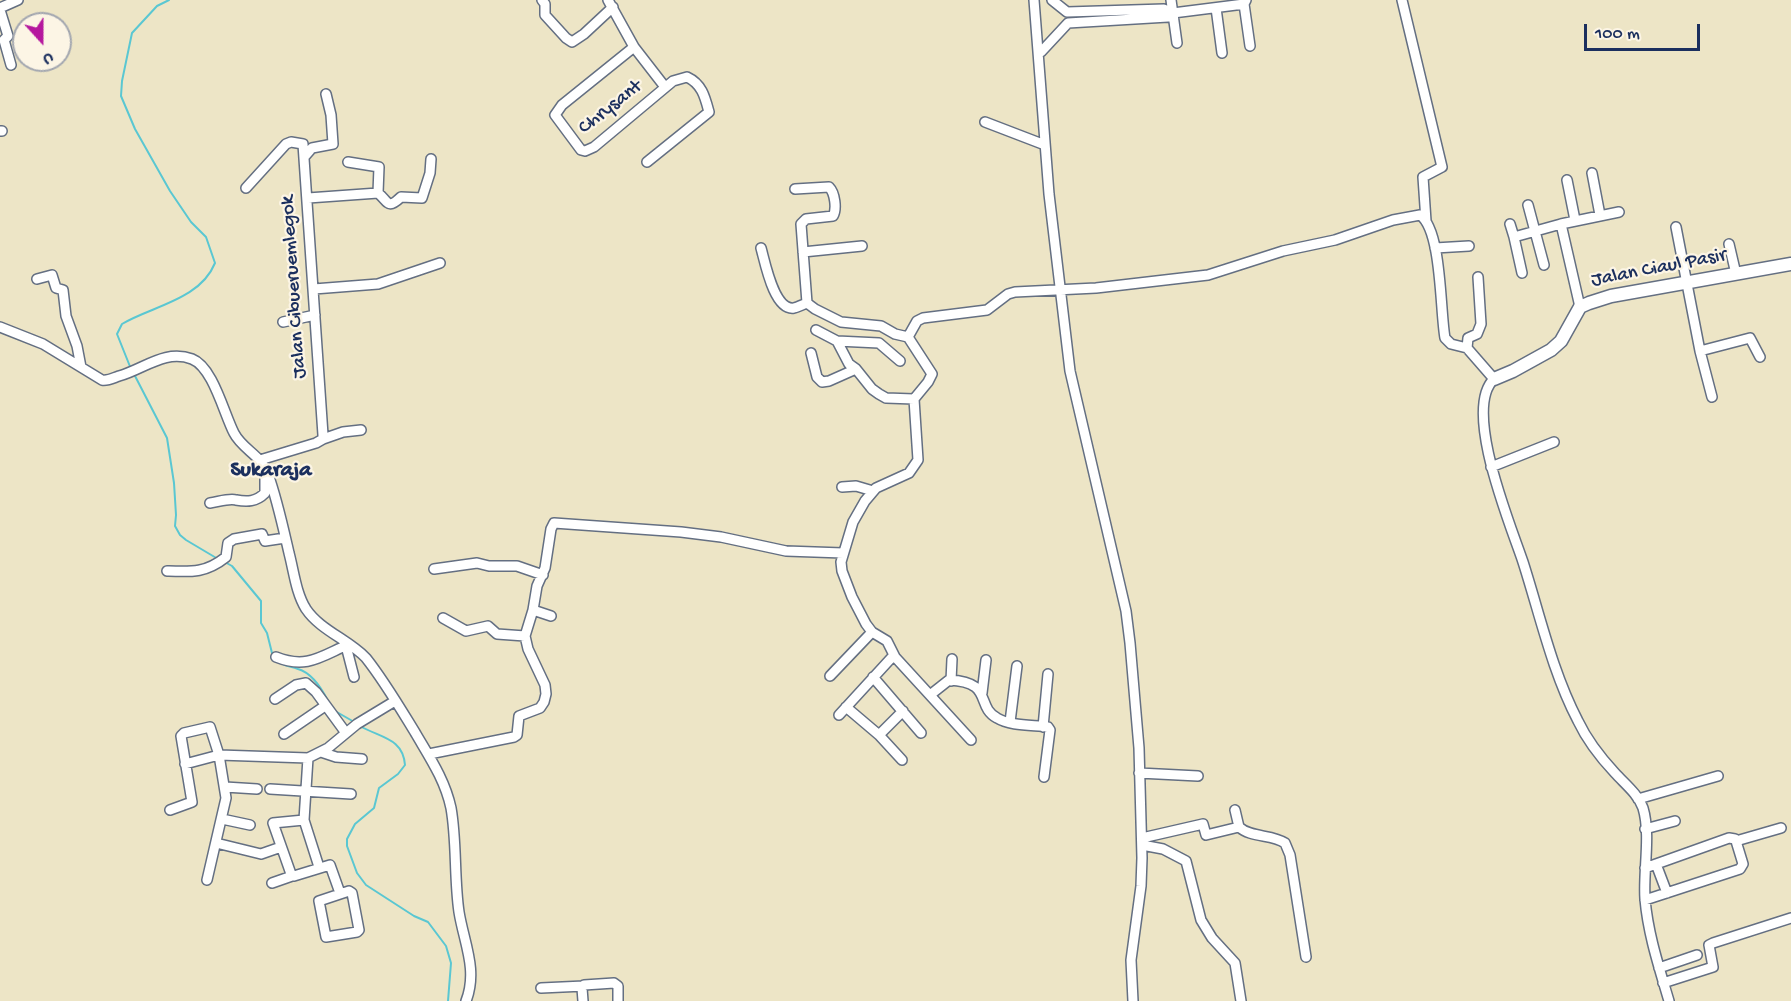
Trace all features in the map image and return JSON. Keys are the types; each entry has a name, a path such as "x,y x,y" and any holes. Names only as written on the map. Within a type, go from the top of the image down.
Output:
{"street":[{"path":"11,65 4,39 8,36 0,9 18,0"},
{"path":"1034,0 1045,145 1060,290 1074,394 1129,628 1142,842 1142,886 1131,960 1133,1001"},
{"path":"1052,0 1067,12 1164,9 1173,13"},
{"path":"1098,0 1100,11"},
{"path":"1171,0 1177,43"},
{"path":"1402,0 1442,168 1424,176 1423,179 1426,221 1435,248 1445,338 1451,344 1467,348 1494,379 1488,388 1485,408 1491,467 1549,647 1573,710 1586,736 1638,799 1642,807 1645,829 1645,900 1651,940 1669,1001"},
{"path":"546,1 545,15 566,39 572,42 584,34 610,4 634,46 665,87 680,78 687,77 694,80 704,93 710,112 647,162"},
{"path":"1041,52 1068,23 1168,17 1173,13 1203,5 1216,8 1245,2 1250,46"},
{"path":"1216,8 1222,53"},
{"path":"1067,12 1068,23"},
{"name":"Chrysant","path":"634,46 562,105 556,112 556,119 581,150 585,151 594,147 665,87"},
{"path":"305,156 312,148 333,144 331,115 326,94"},
{"path":"985,122 1045,145"},
{"name":"Jalan Cibueruemlegok","path":"246,188 286,144 291,142 303,144 323,439"},
{"path":"348,162 379,167 378,193 389,204 401,197 423,198 430,173 431,159"},
{"path":"1592,173 1600,215"},
{"path":"1568,180 1575,220"},
{"path":"795,189 829,187 833,194 835,212 833,216 806,219 802,222 807,303"},
{"path":"308,198 378,193"},
{"path":"1528,204 1544,266"},
{"path":"1514,237 1575,220 1619,212"},
{"path":"908,338 920,319 981,312 993,307 1008,294 1015,292 1060,290 1208,275 1283,252 1335,240 1399,218 1420,215 1426,221"},
{"path":"1510,224 1522,273"},
{"path":"1561,224 1581,307"},
{"path":"1676,228 1700,351 1712,397"},
{"path":"1729,244 1736,274"},
{"path":"803,252 862,246"},
{"path":"1435,248 1469,246"},
{"path":"761,249 779,299 794,308 807,303"},
{"path":"314,289 378,284 440,263"},
{"name":"Jalan Ciaul Pasir","path":"1494,379 1513,372 1555,347 1581,307 1589,303 1611,296 1791,264"},
{"path":"37,279 52,275 56,288 63,290 66,316 77,346 81,367"},
{"path":"1467,348 1469,337 1477,334 1481,324 1478,277"},
{"path":"807,303 841,322 881,326 908,338 932,372 927,384 914,399 917,464 909,473 886,482 873,491 860,507 841,562 842,571 860,614 872,632 886,641 894,655 971,740"},
{"path":"283,322 315,315"},
{"path":"0,327 43,344 106,380 134,371 166,356 196,361 201,365 212,383 236,438 244,448 260,460 269,475 295,579 306,608 316,620 366,657 429,754 443,781 451,808 455,887 472,970 471,986 466,1001"},
{"path":"816,330 837,341 879,343 900,361"},
{"path":"1700,351 1750,338 1760,357"},
{"path":"837,341 849,364 872,389 886,398 914,399"},
{"path":"811,353 817,377 822,382 856,369"},
{"path":"260,460 344,432 361,430"},
{"path":"1491,467 1554,442"},
{"path":"210,503 235,499 244,502 260,498 265,494 265,479 269,475"},
{"path":"842,487 856,486 873,491"},
{"path":"429,754 514,737 517,735 519,716 540,708 544,702 545,685 528,649 525,636 533,610 534,596 546,565 551,529 556,522 681,532 721,537 786,551 843,554"},
{"path":"167,571 196,572 218,563 226,557 228,543 234,539 262,534 265,541 285,538"},
{"path":"434,569 477,563 489,566 517,566 543,575"},
{"path":"533,610 551,616"},
{"path":"443,618 466,631 485,625 497,634 525,636"},
{"path":"830,676 872,632"},
{"path":"276,657 290,662 311,662 345,642"},
{"path":"345,642 354,677"},
{"path":"839,715 894,655"},
{"path":"951,681 952,659"},
{"path":"982,693 986,660"},
{"path":"1010,722 1017,666"},
{"path":"1043,727 1048,675"},
{"path":"873,677 921,733"},
{"path":"275,699 304,682 311,686 346,733"},
{"path":"930,695 945,682 973,685 982,693 992,714 997,718 1048,727 1050,730 1044,777"},
{"path":"185,764 219,755 308,758 321,752 395,701"},
{"path":"284,734 325,706"},
{"path":"846,706 879,735 902,760"},
{"path":"879,735 903,711"},
{"path":"170,810 192,802 181,736 184,733 211,728 219,755 226,798 207,880"},
{"path":"321,752 336,757 362,759"},
{"path":"308,758 304,820 319,867"},
{"path":"1139,772 1198,776"},
{"path":"1638,799 1718,776"},
{"path":"225,787 257,789"},
{"path":"270,789 351,794"},
{"path":"1235,810 1239,827 1244,831 1279,839 1288,848 1306,957"},
{"path":"222,819 250,825"},
{"path":"292,876 273,823 304,820"},
{"path":"1645,829 1675,820"},
{"path":"1142,842 1203,824 1208,836 1239,827"},
{"path":"1736,842 1780,828"},
{"path":"1645,868 1729,838 1735,838 1742,857 1742,868 1645,900"},
{"path":"1142,842 1180,856 1186,861 1201,920 1212,938 1232,957 1235,963 1241,1001"},
{"path":"216,843 261,854 281,847"},
{"path":"272,883 328,864 340,893"},
{"path":"1656,864 1667,893"},
{"path":"349,891 352,893 360,930 327,937 319,901 340,893 349,891"},
{"path":"1663,983 1713,967 1710,945 1713,943 1791,918"},
{"path":"1659,968 1697,955"},
{"path":"541,988 614,983 618,986 618,1001"},
{"path":"583,1001 584,986"}],"waterway":[{"path":"131,369 117,334 122,324 187,294 208,276 215,263 206,237 191,222 170,191 135,129 121,96 132,33 157,6 169,0"},
{"path":"134,374 167,438 174,483 175,526 186,540 218,559"},
{"path":"223,561 232,566 261,601 261,623 267,633 273,657"},
{"path":"279,662 308,674 320,687 328,701"},
{"path":"335,711 356,723"},
{"path":"360,726 395,744 400,749 405,765 398,774 379,788 374,808 355,824 347,839 347,846 357,873 366,885 414,916 428,922 446,946 451,963 448,1001"}],"district":[{"name":"Sukaraja","path":"271,472"}]}
